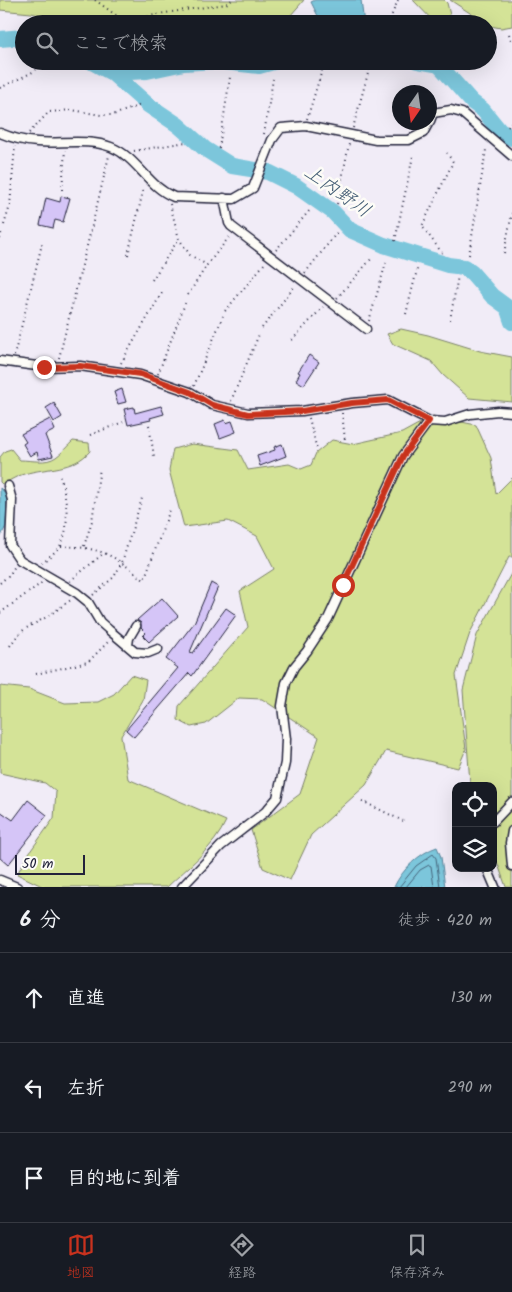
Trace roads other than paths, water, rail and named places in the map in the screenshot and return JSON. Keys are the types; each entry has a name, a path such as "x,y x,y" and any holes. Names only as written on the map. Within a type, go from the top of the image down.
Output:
{"street":[{"path":"437,112 451,110 462,113 512,156"},
{"path":"0,133 15,139 38,142 93,143 110,146 128,157 155,186 166,194 174,197 234,198 253,188 272,140 281,128 306,126 376,140 409,140 423,133 425,130"},
{"path":"224,198 231,226 367,326"},
{"path":"0,361 44,367 80,366 140,374 190,392 212,405 248,414 302,411 352,403 388,400 429,421 445,422 470,414 498,411 512,412"},
{"path":"182,887 221,846 266,812 277,798 285,763 286,739 282,706 286,683 294,667 328,619 403,456 429,421"},
{"path":"8,486 12,500 10,545 20,560 77,593 88,602 100,622 135,652 142,654 158,649"},
{"path":"128,645 129,638 136,626"},
{"path":"497,818 512,802"},
{"path":"512,831 510,843 512,866"},
{"path":"489,872 495,887"},
{"path":"0,880 17,887"}],"water":[{"path":"315,0 361,0 363,15 318,15 311,2"},
{"path":"0,488 7,494 6,526 0,538"},
{"path":"437,847 441,857 445,887 394,887 412,863 424,853"}],"waterway":[{"path":"0,39 15,38"},
{"path":"106,70 112,73 152,70"},
{"path":"443,70 472,102 483,110 500,131 512,138"},
{"name":"上内野川","path":"112,73 148,105 178,125 205,149 232,166 268,172 296,186 333,212 350,230 384,245 448,265 464,267 472,273 492,296 507,307 512,322"}]}
